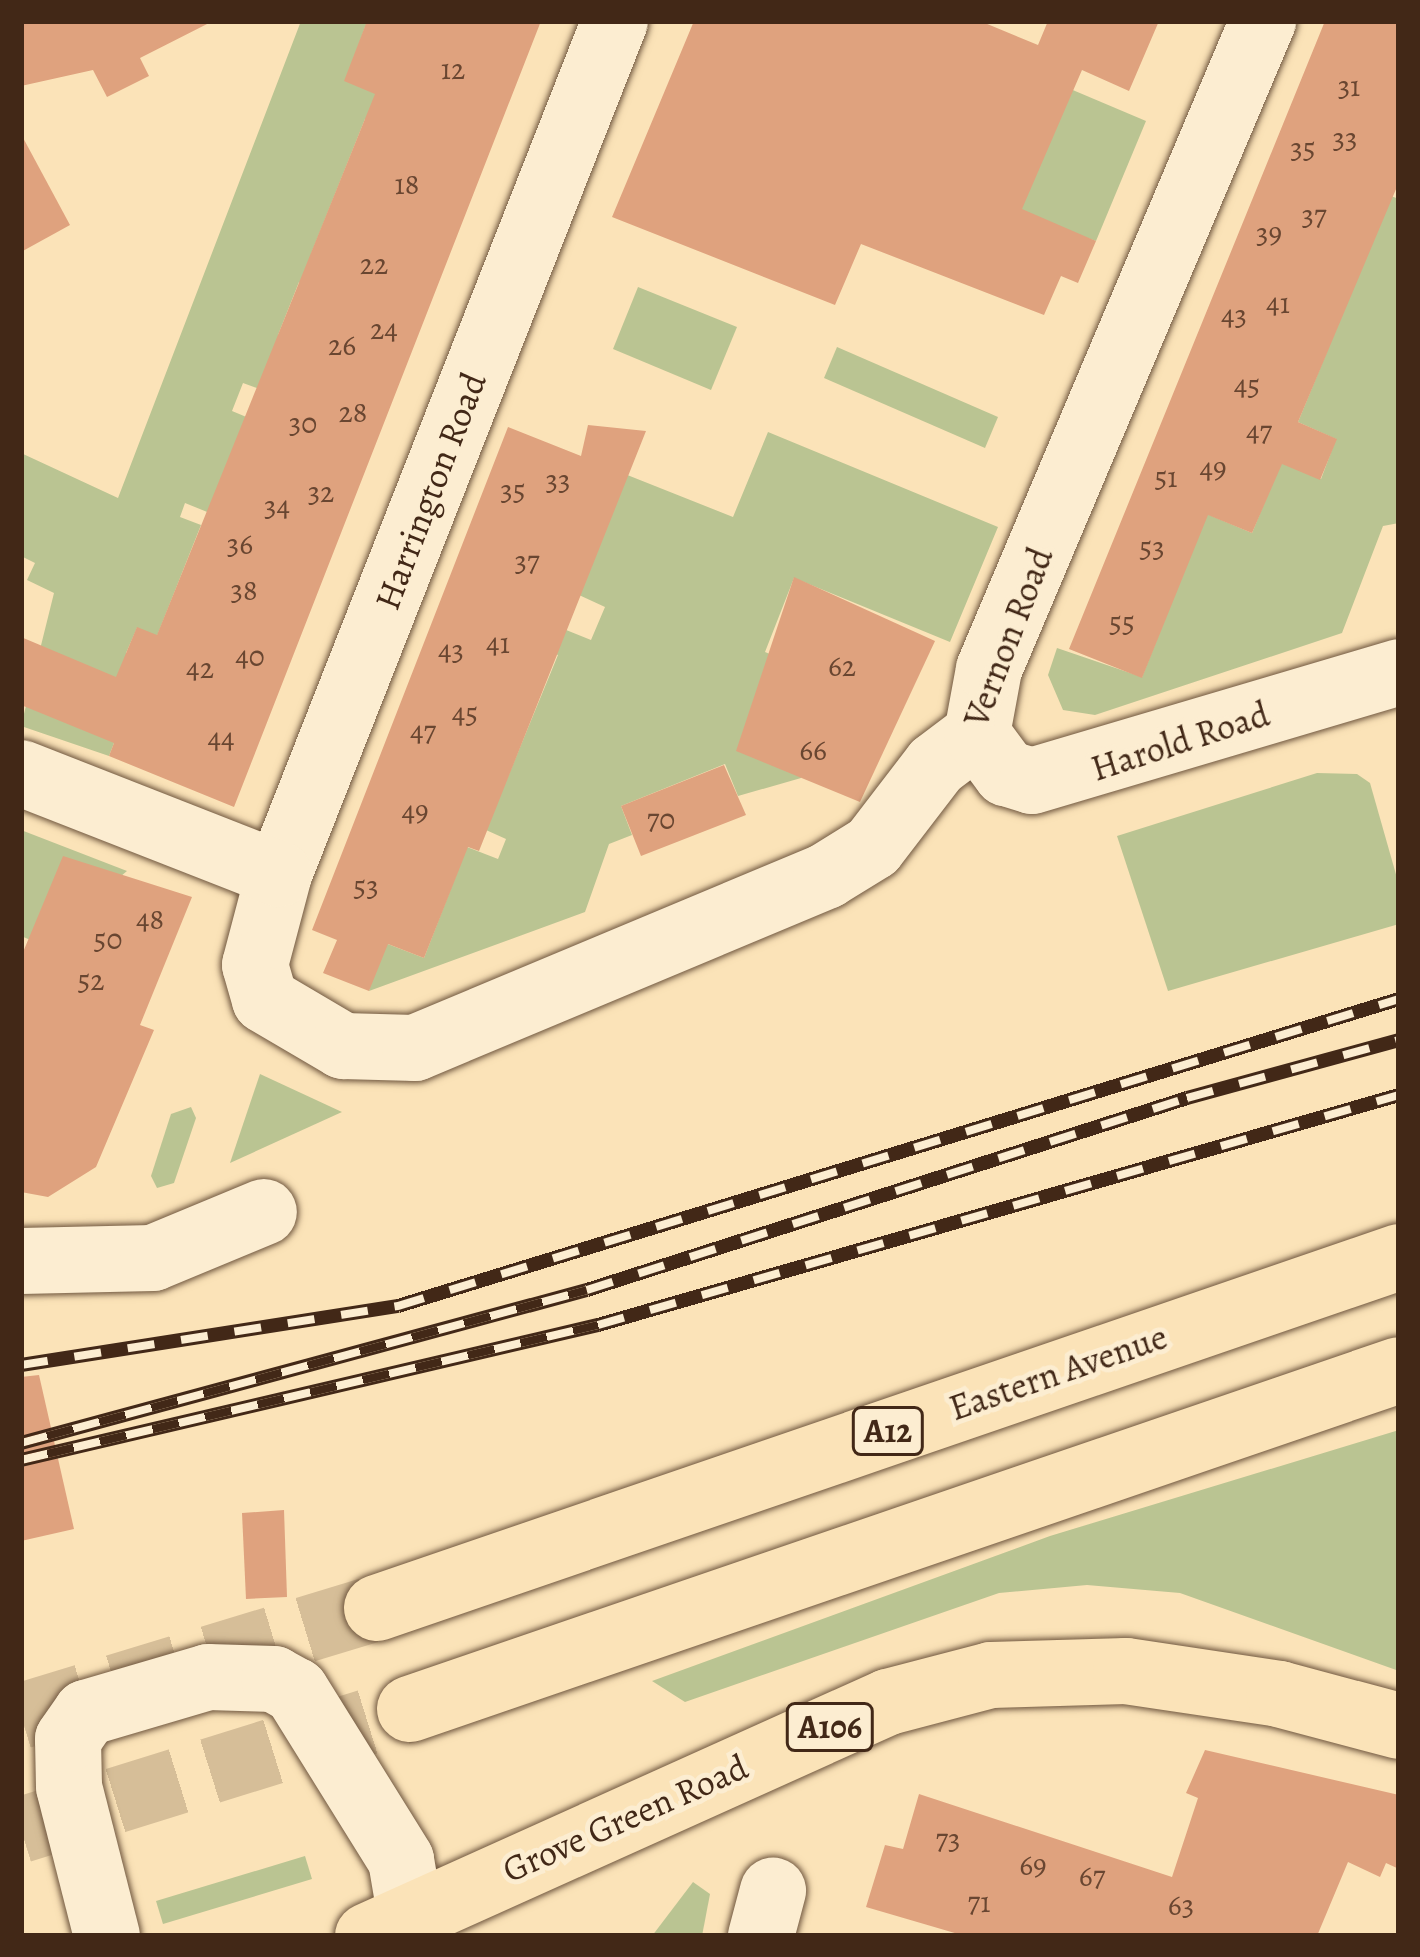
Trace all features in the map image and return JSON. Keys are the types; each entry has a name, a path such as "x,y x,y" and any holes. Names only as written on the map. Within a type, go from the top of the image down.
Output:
{"main road":[{"name":"Eastern Avenue","path":"377,1608 1399,1257"},
{"path":"410,1709 1399,1370"},
{"name":"Grove Green Road","path":"399,1929 888,1702 991,1676 1126,1671 1279,1694 1399,1726"}],"street":[{"name":"Harrington Road","path":"255,965 279,874 615,21"},
{"name":"Vernon Road","path":"255,965 265,1000 322,1035 362,1049 415,1048 826,876 873,848 936,765 977,734 989,669 1263,21"},
{"name":"Harold Road","path":"977,734 1006,773 1032,781 1399,671"},
{"path":"21,773 279,874"},
{"path":"21,1261 110,1266 171,1254 264,1212"},
{"name":"Grove Green Road","path":"107,1936 69,1787 68,1739 86,1713 208,1677 274,1678 296,1691 401,1860 399,1929"}],"green space":[{"path":"301,21 419,21 365,27 356,52 433,117 365,119 311,254 357,304 299,282 278,335 335,358 257,388 243,383 232,411 302,440 264,535 185,503 180,517 201,525 157,636 137,628 126,653 204,685 114,743 109,756 21,726 54,593 27,580 35,563 21,556 21,453 118,498"},
{"path":"1068,88 1146,121 1096,241 1019,214"},
{"path":"1391,196 1399,199 1399,523 1383,526 1342,633 1095,715 1063,710 1048,675 1057,648 1142,677 1207,514 1252,533 1275,477 1236,445 1321,479 1336,439 1298,422"},
{"path":"638,287 737,327 711,390 613,349"},
{"path":"837,347 998,417 985,448 824,378"},
{"path":"768,432 998,527 950,642 794,578 765,652 842,684 801,778 738,796 725,764 621,806 632,835 609,844 585,912 369,991 380,941 424,958 467,847 498,859 506,839 486,830 558,655 504,631 514,609 591,640 605,607 579,595 577,455 733,517"},
{"path":"1317,773 1357,774 1370,783 1399,885 1399,924 1168,991 1117,836"},
{"path":"21,830 127,871 40,944 21,936"},
{"path":"260,1074 342,1112 230,1163"},
{"path":"191,1107 196,1118 174,1183 157,1188 151,1176 171,1114"},
{"path":"1399,1430 1399,1671 1180,1593 1087,1585 999,1593 685,1702 652,1681 1050,1536"},
{"path":"305,1856 312,1879 163,1924 156,1901"},
{"path":"693,1882 710,1894 702,1936 652,1936"}],"building":[{"path":"21,21 213,21 140,58 149,76 107,97 93,70 21,86"},
{"path":"367,21 541,21 234,807 109,756 114,743 21,705 21,637 116,677 137,627 157,635 375,94 344,81"},
{"path":"694,21 980,21 1038,45 1048,21 1159,21 1129,91 1082,70 1022,209 1096,241 1078,283 1061,276 1044,315 861,244 835,305 612,217"},
{"path":"1325,21 1399,21 1399,182 1298,422 1337,439 1320,480 1282,464 1252,533 1208,515 1142,678 1069,649"},
{"path":"21,134 70,225 21,252"},
{"path":"588,425 646,431 479,851 468,847 424,958 388,944 369,991 323,973 337,940 312,930 508,427 581,456"},
{"path":"794,577 935,641 860,802 736,751"},
{"path":"724,765 746,815 641,856 621,806"},
{"path":"63,856 192,897 140,1025 154,1030 96,1167 48,1197 21,1192 21,957"},
{"path":"39,1375 74,1529 21,1541 21,1377"},
{"path":"284,1510 287,1597 246,1599 242,1513"},
{"path":"1205,1750 1399,1795 1399,1869 1386,1863 1380,1877 1348,1862 1317,1936 965,1936 866,1907 885,1845 903,1849 919,1794 1172,1877 1198,1798 1186,1793"}],"tunnel":[{"path":"21,1716 377,1608"},
{"path":"21,1830 410,1709"}],"railway":[{"path":"21,1365 398,1306 1399,999"},
{"path":"21,1443 587,1290 1187,1098 1399,1040"},
{"path":"21,1460 598,1325 1399,1095"}]}
